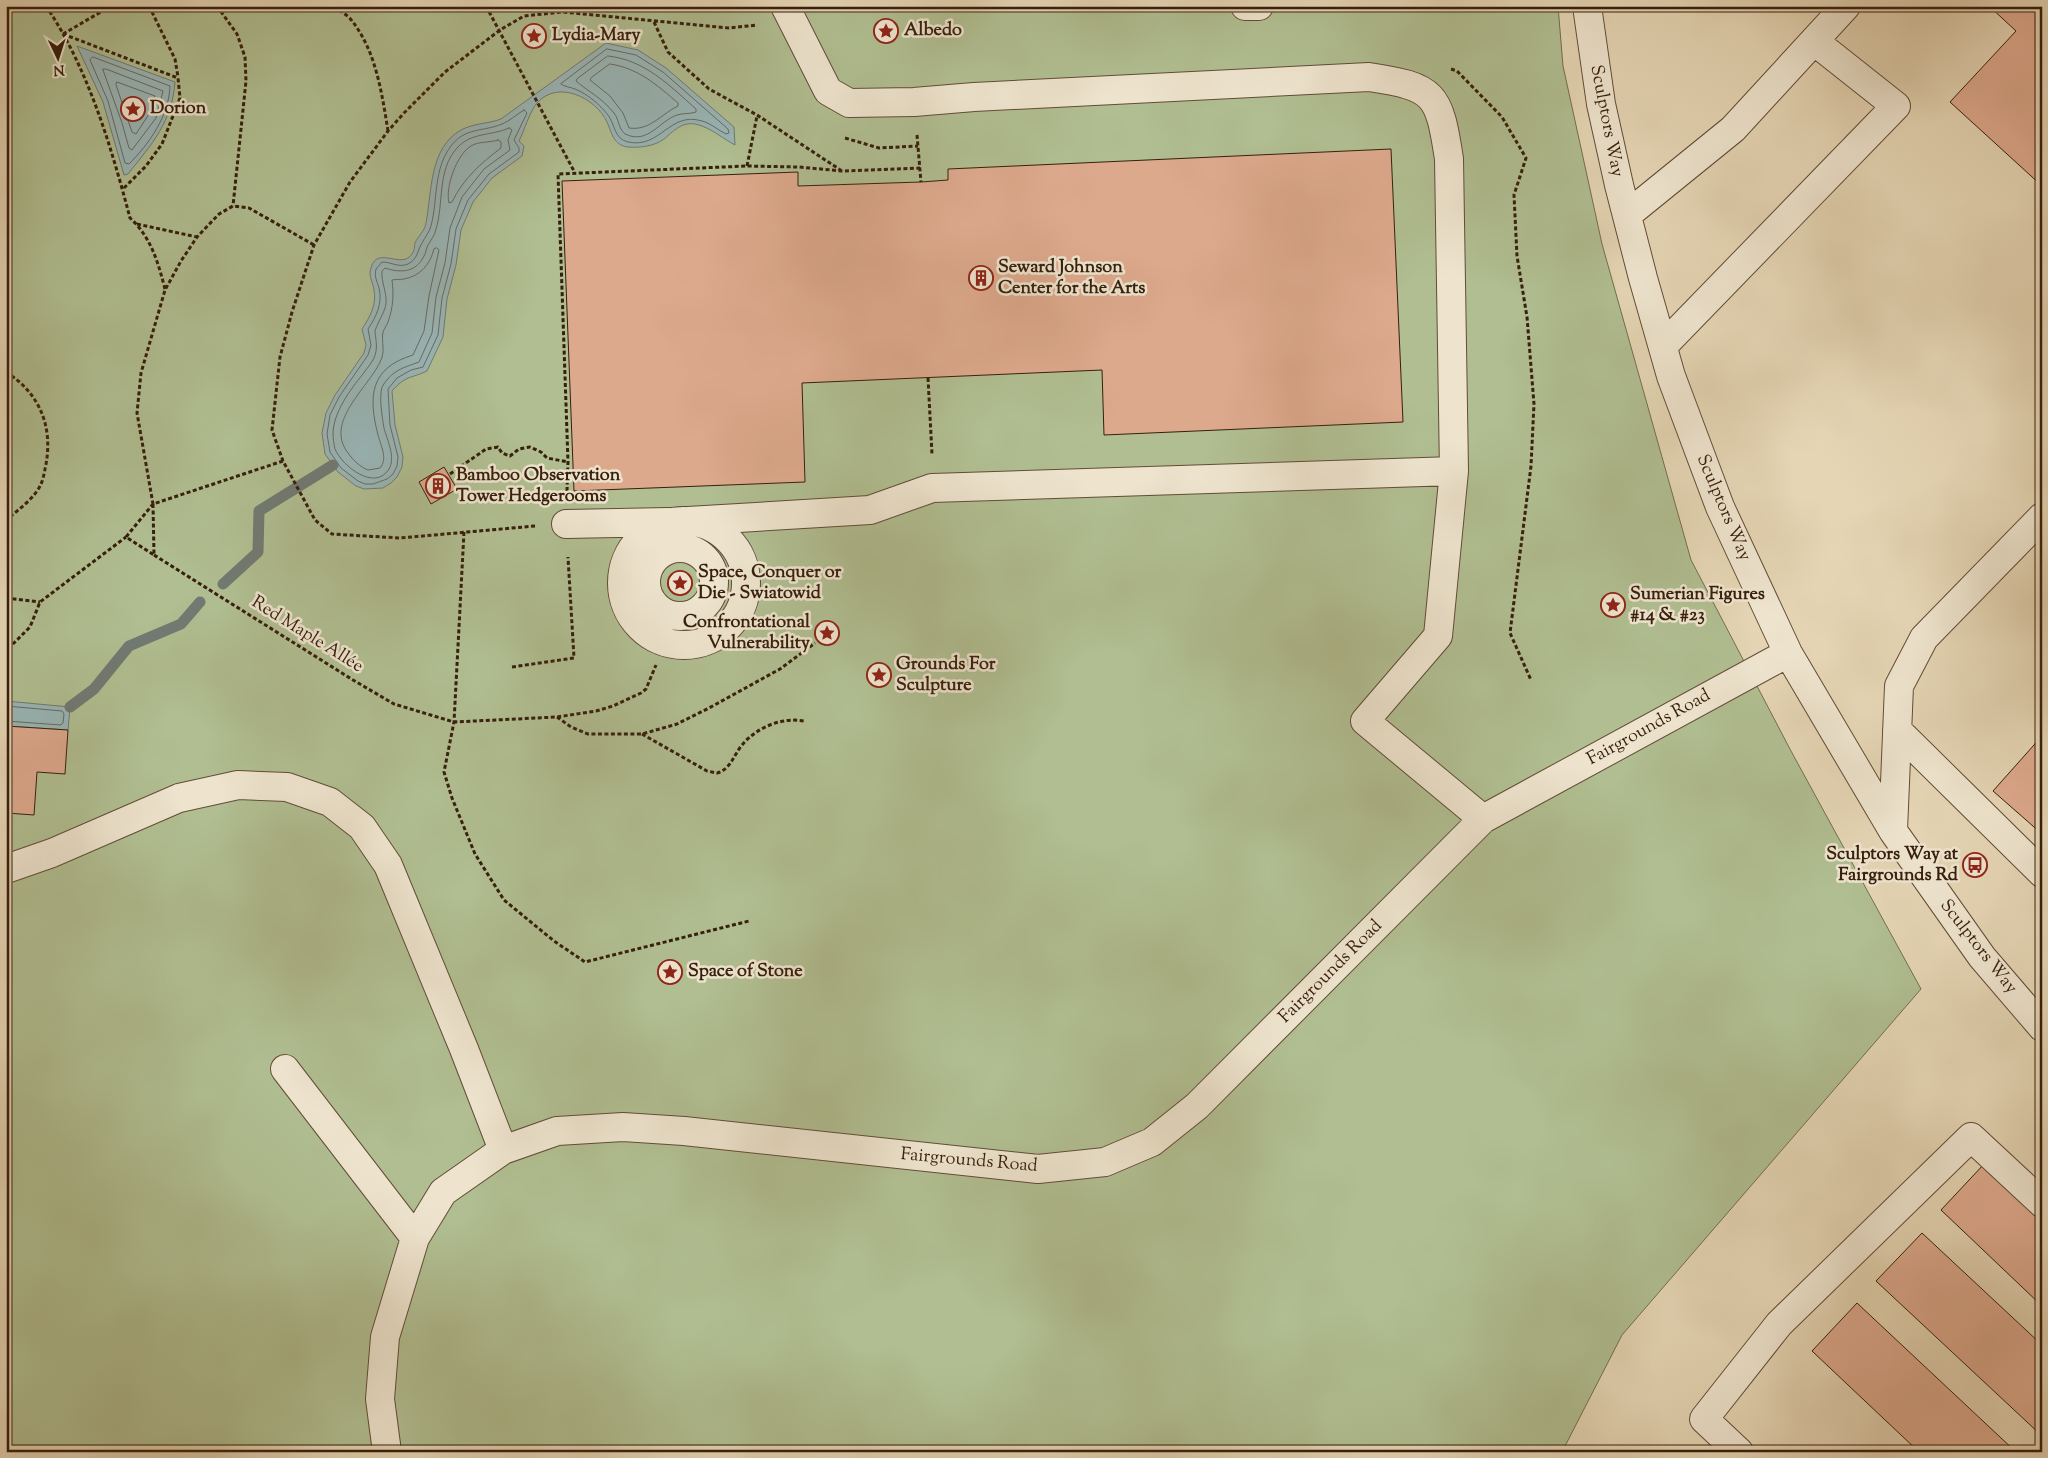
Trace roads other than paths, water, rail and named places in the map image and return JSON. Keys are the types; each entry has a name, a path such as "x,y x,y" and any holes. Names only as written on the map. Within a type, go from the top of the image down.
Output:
{"street":[{"path":"785,6 828,91 850,103 914,102 974,97 1368,77 1402,82 1417,87 1431,97 1440,111 1449,159 1454,471 1438,636 1366,721 1482,819"},
{"path":"1245,6 1259,6"},
{"name":"Sculptors Way","path":"1587,6 1601,104 1627,215 1671,376 1720,508 1788,653 1893,831 1982,957 2042,1027"},
{"path":"1627,215 1733,129 1846,6"},
{"path":"1663,346 1896,106 1814,41"},
{"path":"566,524 683,522 707,525 724,535 737,550 745,568 746,588 742,607 732,624 715,638 684,646 653,637 637,623 626,605 622,584 625,563 635,545 650,531 668,523 683,522 870,510 932,488 1454,471"},
{"path":"1893,831 1899,686 1924,638 2042,517"},
{"name":"Fairgrounds Road","path":"387,1452 380,1399 385,1337 416,1238 443,1192 503,1150 557,1131 622,1127 684,1131 1038,1169 1105,1162 1152,1142 1197,1106 1482,819 1788,653"},
{"path":"1897,730 2042,873"},
{"path":"6,869 52,853 179,798 238,785 287,787 330,802 362,827 388,865 464,1049 503,1150"},
{"path":"285,1069 416,1238"},
{"path":"1739,1452 1704,1419 1779,1324 1971,1137 2042,1203"}],"water":[{"path":"606,43 638,50 666,68 734,127 735,145 706,128 696,124 685,124 652,145 642,147 623,146 616,141 602,113 586,99 565,92 555,92 537,103 519,141 524,146 522,156 492,178 473,202 461,230 456,265 447,299 443,337 427,371 405,380 392,391 395,425 403,457 402,467 397,477 383,488 364,489 356,486 338,472 325,454 322,433 326,413 335,395 364,353 366,345 362,329 370,315 375,300 370,274 374,261 379,258 402,260 408,258 413,253 415,243 425,226 437,159 451,138 466,128 501,119"},
{"path":"77,46 175,82 170,109 165,121 153,142 128,174 124,175 103,102"},
{"path":"6,701 70,707 68,730 6,726"}],"waterway":[{"path":"223,584 258,552 259,511 333,465"},
{"path":"70,707 94,689 129,646 181,624 200,602"}],"place":[{"name":"Albedo","path":"886,31"},
{"name":"Lydia-Mary","path":"534,36"},
{"name":"Dorion","path":"133,109"},
{"name":"Seward Johnson Center for the Arts","path":"981,278"},
{"name":"Bamboo Observation Tower Hedgerooms","path":"438,486"},
{"name":"Space, Conquer or Die - Swiatowid","path":"680,583"},
{"name":"Sumerian Figures #14 & #23","path":"1613,605"},
{"name":"Confrontational Vulnerability","path":"827,633"},
{"name":"Grounds For Sculpture","path":"879,675"},
{"name":"Sculptors Way at Fairgrounds Rd","path":"1975,865"},
{"name":"Space of Stone","path":"670,972"}]}
